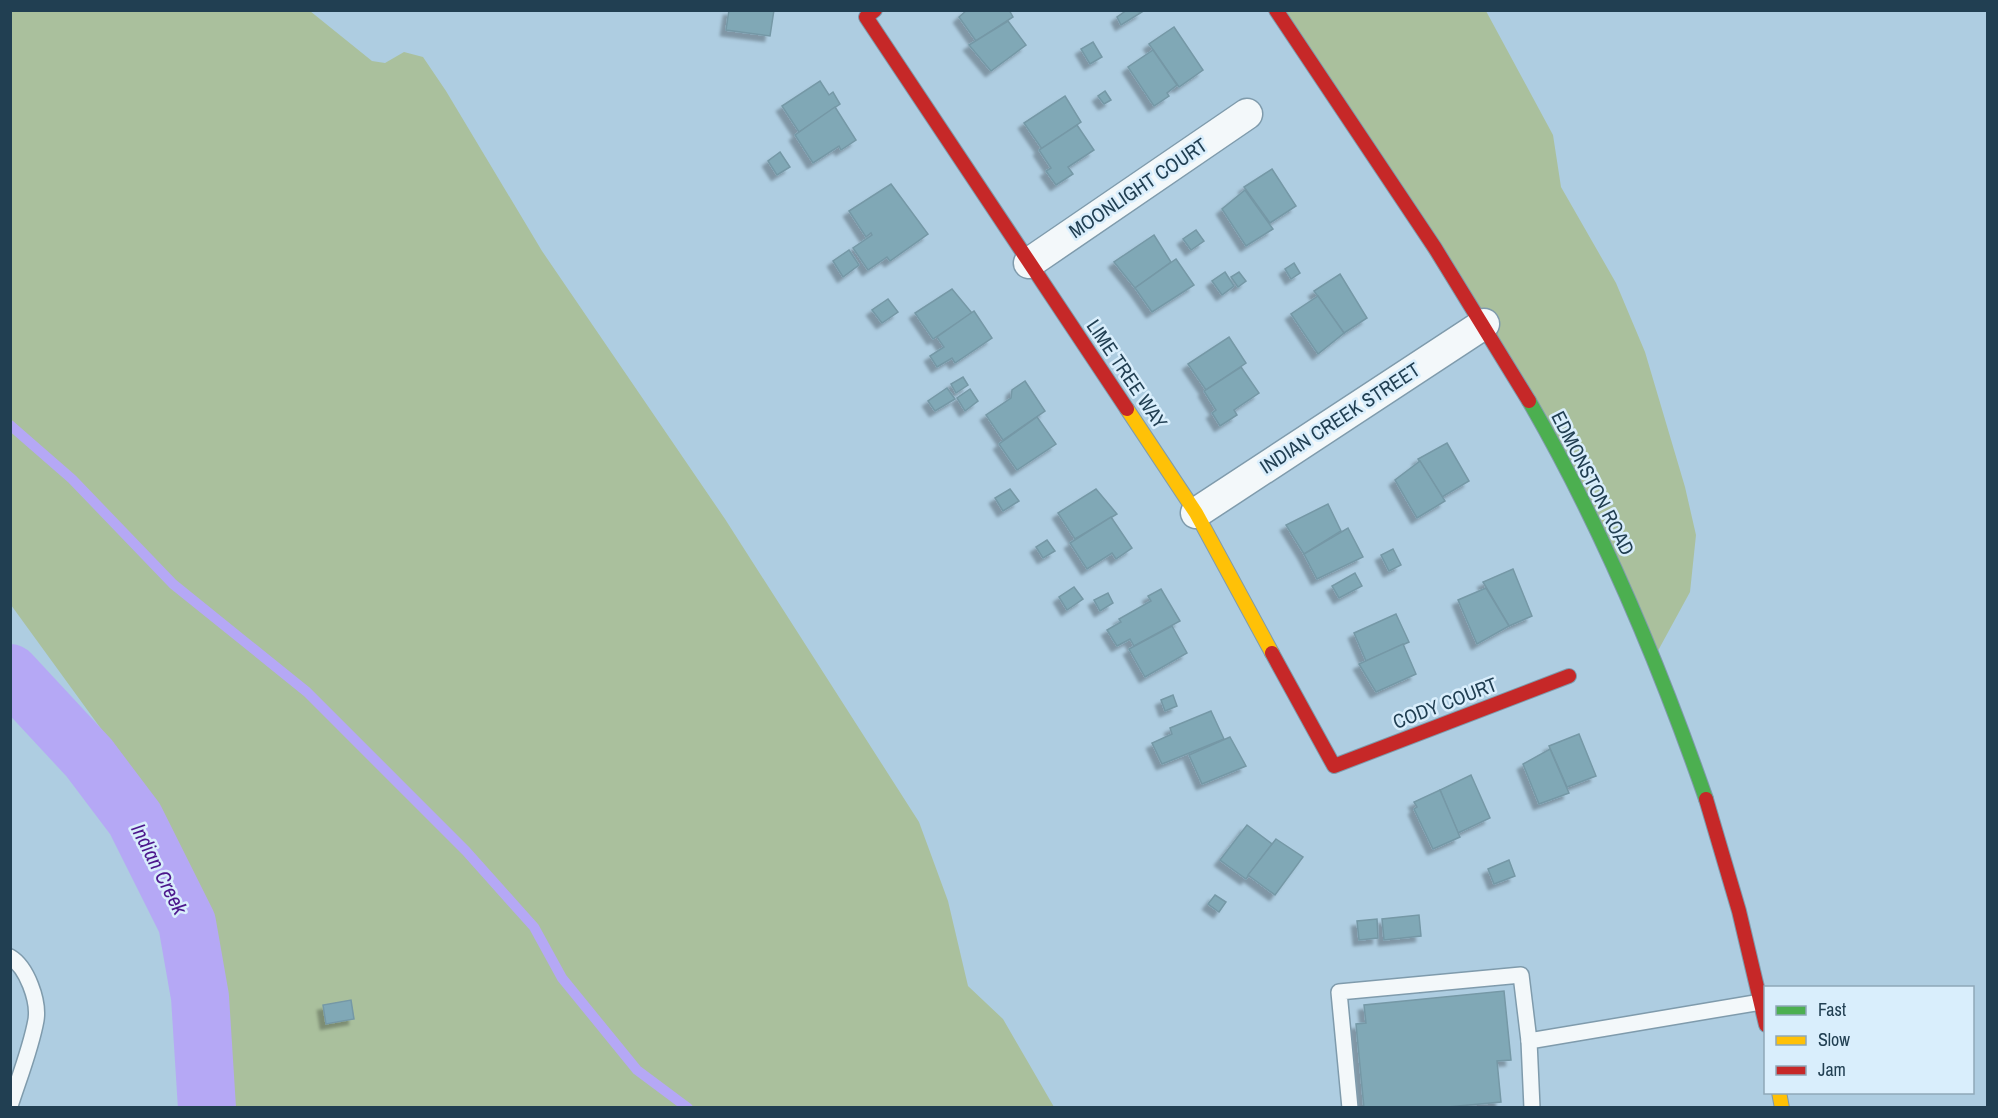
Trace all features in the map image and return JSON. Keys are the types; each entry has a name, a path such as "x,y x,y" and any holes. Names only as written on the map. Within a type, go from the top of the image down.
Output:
{"main road":[{"name":"EDMONSTON ROAD","path":"1276,10 1484,324 1582,496 1649,643 1700,783 1730,877 1764,1016"},
{"name":"LIME TREE WAY","path":"870,14 1029,262 1196,513 1334,766"},
{"name":"CODY COURT","path":"1334,766 1569,676"}],"street":[{"name":"MOONLIGHT COURT","path":"1029,262 1247,114"},
{"name":"INDIAN CREEK STREET","path":"1196,513 1484,324"}],"lane":[{"path":"10,957 20,963 28,977 36,1017 10,1106"},
{"path":"1350,1107 1340,992 1521,975 1529,1041 1532,1107"},
{"path":"1529,1041 1761,1002"}],"green space":[{"path":"11,11 310,11 372,61 385,63 404,52 423,57 446,91 542,251 725,519 919,822 948,901 968,986 1003,1019 1054,1107 233,1107 229,1062 204,918 192,878 147,792 11,605"},
{"path":"1276,11 1486,11 1553,135 1561,187 1616,283 1645,352 1685,487 1696,535 1690,592 1654,658 1582,496"}],"building":[{"path":"729,10 774,10 770,36 726,30"},
{"path":"967,10 1009,10 1013,17 976,41 959,17"},
{"path":"1127,10 1142,12 1121,25 1117,17"},
{"path":"1008,21 1026,45 991,71 969,45"},
{"path":"1174,27 1203,70 1179,87 1149,44"},
{"path":"1093,42 1102,57 1090,64 1081,49"},
{"path":"1153,50 1177,85 1167,93 1169,96 1154,106 1128,67"},
{"path":"820,81 829,95 833,92 840,104 799,132 782,106"},
{"path":"1105,91 1111,100 1104,104 1098,96"},
{"path":"1065,96 1081,122 1042,149 1024,123"},
{"path":"835,107 856,140 841,150 839,146 813,163 795,135"},
{"path":"1077,125 1094,150 1068,167 1073,174 1056,185 1046,171 1051,168 1039,150"},
{"path":"780,152 790,167 777,175 768,161"},
{"path":"1272,169 1296,206 1270,223 1244,187"},
{"path":"891,184 928,234 890,261 887,257 868,270 853,248 872,235 871,233 866,237 849,211"},
{"path":"1245,190 1273,229 1246,246 1222,209"},
{"path":"1196,230 1204,241 1191,250 1183,239"},
{"path":"1154,235 1171,262 1135,288 1114,262"},
{"path":"849,250 859,265 843,277 833,261"},
{"path":"1176,259 1194,285 1152,312 1135,288"},
{"path":"1294,263 1300,273 1291,279 1285,269"},
{"path":"1225,272 1234,286 1222,295 1212,281"},
{"path":"1239,272 1246,281 1238,287 1231,277"},
{"path":"1340,274 1367,318 1344,333 1314,291"},
{"path":"952,289 972,313 933,339 915,313"},
{"path":"1318,296 1344,333 1318,354 1291,314"},
{"path":"888,299 898,312 882,323 872,310"},
{"path":"974,311 992,338 955,363 952,358 937,367 930,356 944,347 937,337"},
{"path":"1229,337 1246,363 1206,390 1188,364"},
{"path":"1241,367 1259,393 1234,410 1237,415 1220,426 1212,413 1216,410 1204,391"},
{"path":"963,377 968,385 956,393 951,384"},
{"path":"1025,381 1045,411 1003,440 986,415 1011,398 1012,390"},
{"path":"947,388 955,399 935,411 928,401"},
{"path":"970,389 978,401 965,411 957,398"},
{"path":"1037,417 1056,444 1017,470 999,444"},
{"path":"1447,443 1469,481 1442,497 1418,459"},
{"path":"1420,461 1445,501 1417,518 1395,480"},
{"path":"1010,489 1019,501 1003,511 995,498"},
{"path":"1096,489 1117,514 1075,539 1058,513"},
{"path":"1328,504 1341,531 1304,554 1286,525"},
{"path":"1111,517 1132,548 1116,559 1112,553 1087,569 1070,543"},
{"path":"1348,528 1363,557 1317,579 1304,554"},
{"path":"1047,540 1055,551 1043,558 1036,547"},
{"path":"1393,549 1401,565 1389,571 1381,555"},
{"path":"1513,569 1532,616 1509,626 1483,582"},
{"path":"1355,573 1362,586 1339,598 1332,586"},
{"path":"1074,587 1083,599 1067,610 1059,597"},
{"path":"1486,588 1509,626 1477,644 1458,600"},
{"path":"1161,589 1180,621 1134,646 1130,639 1117,646 1107,630 1121,622 1119,619 1151,601 1148,596"},
{"path":"1108,593 1113,603 1100,611 1094,600"},
{"path":"1396,614 1409,642 1366,661 1354,633"},
{"path":"1172,626 1187,653 1145,677 1129,649"},
{"path":"1403,644 1416,674 1376,692 1359,664"},
{"path":"1173,695 1177,706 1165,711 1161,700"},
{"path":"1211,711 1224,739 1162,764 1152,743 1172,734 1170,728"},
{"path":"1579,734 1596,776 1567,787 1549,746"},
{"path":"1230,737 1246,766 1202,784 1189,755"},
{"path":"1550,749 1569,793 1539,804 1523,764"},
{"path":"1471,775 1490,818 1458,833 1440,790"},
{"path":"1440,790 1460,837 1433,849 1414,809 1417,807 1414,802"},
{"path":"1247,825 1272,844 1246,879 1220,860"},
{"path":"1276,839 1303,857 1275,895 1248,875"},
{"path":"1509,860 1515,876 1494,884 1488,869"},
{"path":"1215,895 1226,902 1219,912 1208,904"},
{"path":"1419,915 1421,936 1384,940 1382,919"},
{"path":"1377,919 1378,938 1359,940 1357,921"},
{"path":"1504,991 1511,1060 1497,1061 1501,1102 1437,1108 1364,1108 1356,1024 1366,1023 1364,1005"},
{"path":"351,1000 354,1019 326,1024 323,1005"}],"waterway":[{"path":"10,425 72,479 173,584 307,692 466,851 534,927 562,978 637,1070 688,1108"},
{"name":"Indian Creek","path":"10,673 89,758 135,819 187,923 200,997 207,1108"}],"traffic: fast":[{"path":"1529,401 1581,497 1627,595 1688,747 1706,799"}],"traffic: slow":[{"path":"1127,409 1196,513 1272,653"},
{"path":"1779,1094 1782,1108"}],"traffic: jam":[{"path":"875,10 866,17 1127,409"},
{"path":"1276,10 1435,248 1529,401"},
{"path":"1272,653 1334,766 1569,676"},
{"path":"1706,799 1739,911 1764,1017"}]}
